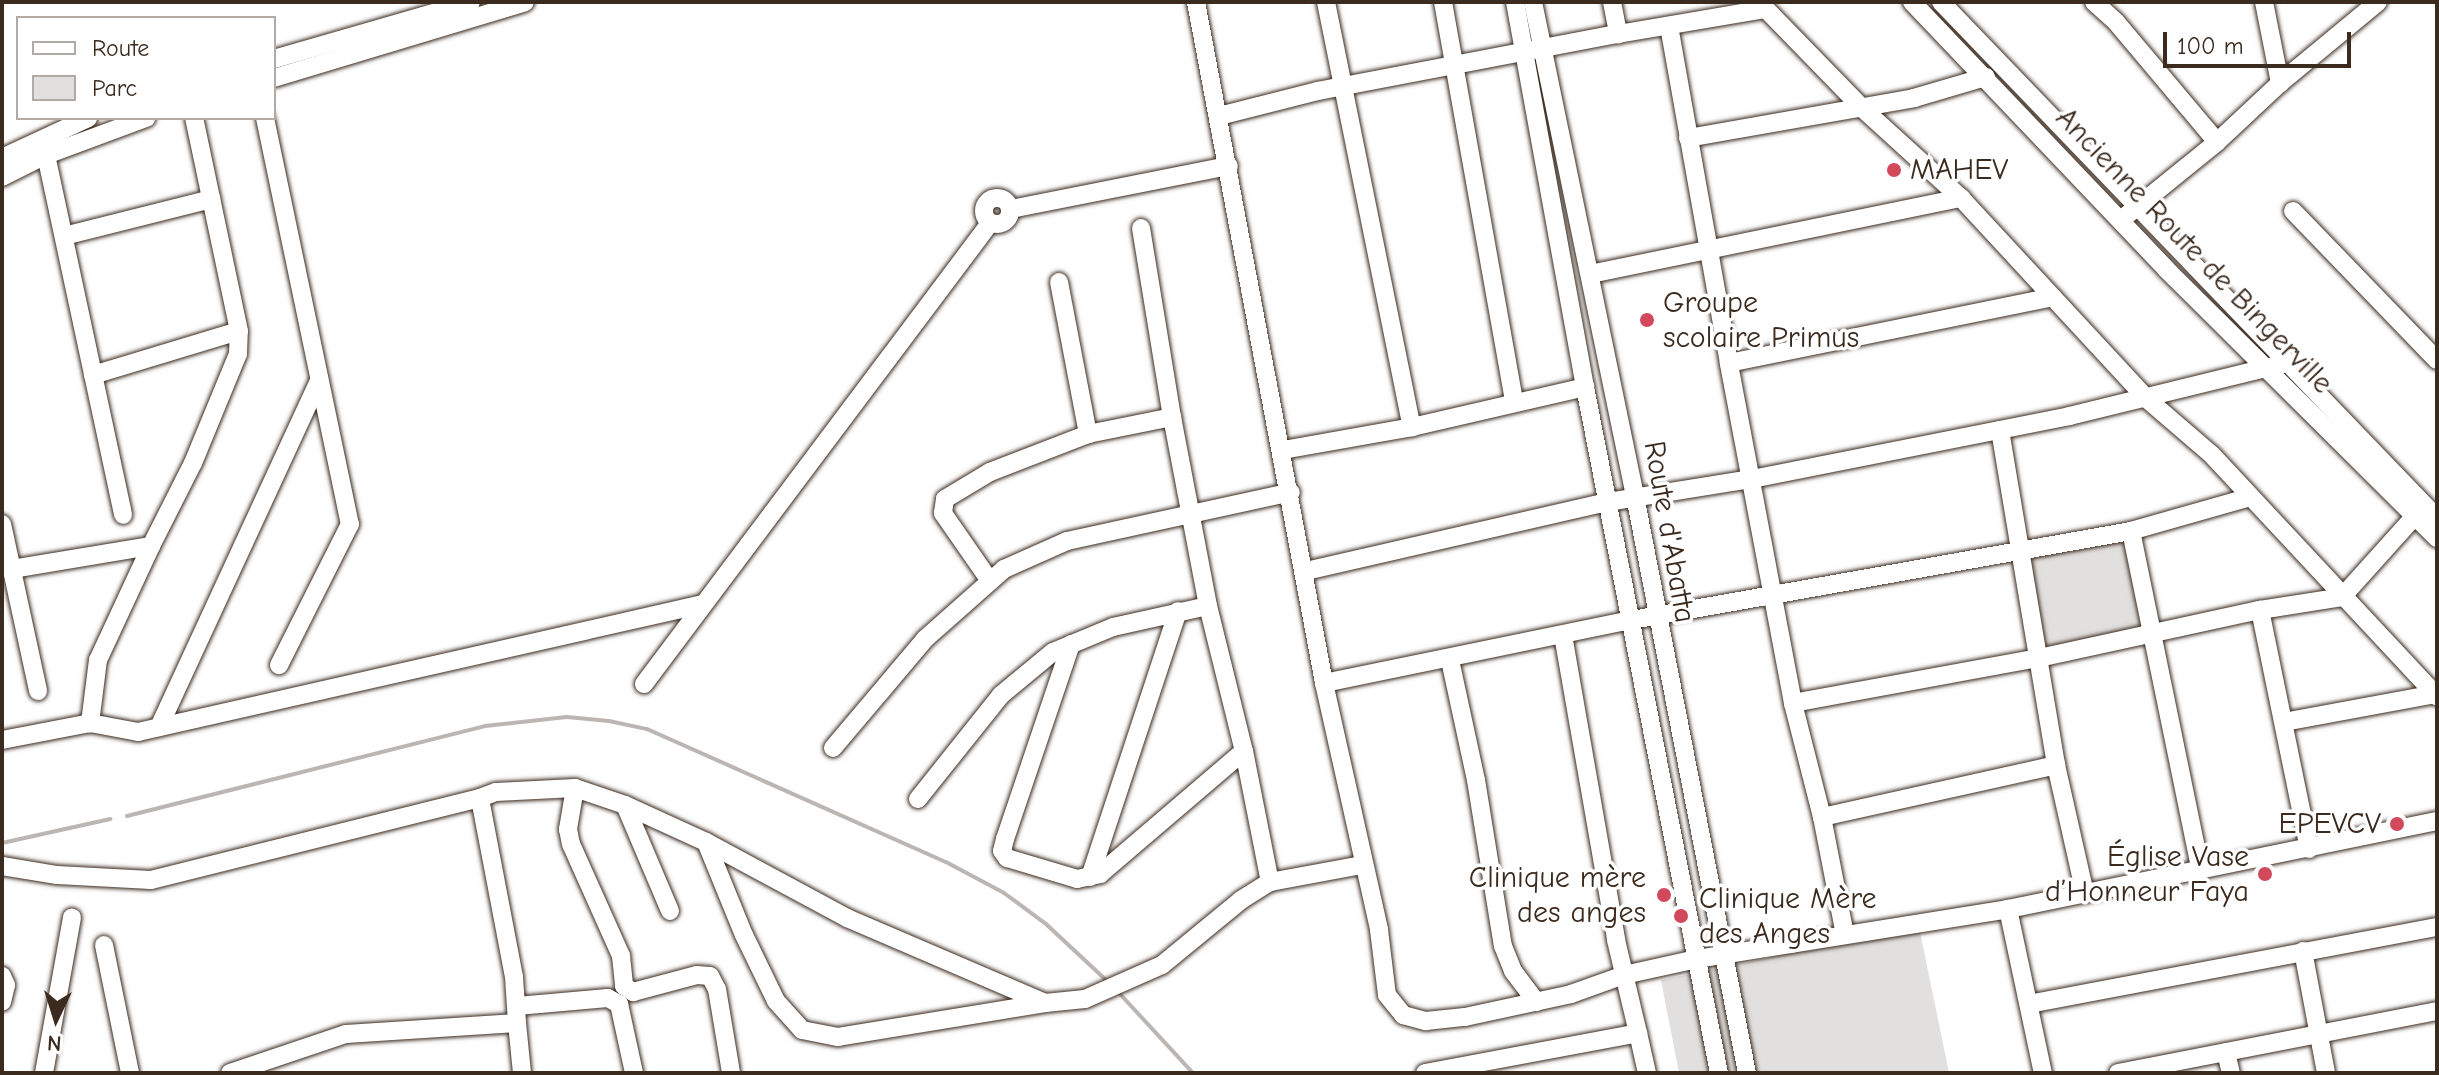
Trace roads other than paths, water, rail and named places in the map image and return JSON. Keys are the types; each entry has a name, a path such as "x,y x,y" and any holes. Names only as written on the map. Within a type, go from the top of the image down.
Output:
{"street":[{"path":"276,58 471,2"},
{"path":"276,77 525,2"},
{"path":"1196,2 1306,571 1324,683 1362,865 1379,930 1387,995 1403,1015 1426,1021 1536,1002 1624,975 1697,959 2008,909 2437,821"},
{"path":"1326,2 1412,427"},
{"path":"1443,2 1452,68 1514,400"},
{"name":"Route d'Abatta","path":"1515,2 1533,50 1590,274 1747,1073"},
{"name":"Route d'Abatta","path":"1533,2 1533,50 1585,387 1719,1073"},
{"path":"1612,2 1618,34"},
{"name":"Ancienne Route de Bingerville","path":"1912,2 2166,269 2278,366 2437,518"},
{"name":"Ancienne Route de Bingerville","path":"1941,2 2137,207 2437,538"},
{"path":"2094,2 2116,22 2217,142"},
{"path":"2116,2 2116,22"},
{"path":"2264,2 2280,83"},
{"path":"2121,219 2217,142 2280,83 2378,2"},
{"path":"1219,116 1344,86 1452,68 1762,6 1862,108 1961,198 2147,399 2212,455 2436,695"},
{"path":"1669,26 1706,251 1772,595 1845,935"},
{"path":"1688,138 1862,108 1986,77"},
{"path":"2,158 84,120"},
{"path":"2,177 46,155 141,120"},
{"path":"90,723 98,660 210,422 238,354 239,331 194,120"},
{"path":"265,120 350,524 279,665"},
{"path":"46,155 123,515"},
{"path":"644,684 990,223 984,211 990,200 1003,199 1011,209 1229,166"},
{"path":"1590,274 1961,198"},
{"path":"64,236 211,199"},
{"path":"2293,211 2437,360"},
{"path":"1141,228 1172,417 1208,606 1244,751 1270,882"},
{"path":"1059,282 1088,434"},
{"path":"1729,363 2052,297"},
{"path":"93,375 239,331"},
{"path":"1306,571 1635,496 1752,479 2000,430 2147,399 2278,366"},
{"path":"159,727 319,380"},
{"path":"1283,450 1412,427 1514,400 1585,387"},
{"path":"990,581 943,513 945,499 990,472 1088,434 1172,417"},
{"path":"2000,430 2056,765 2085,894"},
{"path":"833,748 925,639 1004,569 1067,541 1291,492"},
{"path":"1324,683 1450,660 1632,620 2022,548 2131,531 2250,497"},
{"path":"1793,703 2039,658 2260,610 2342,597 2415,516"},
{"path":"2,524 38,691"},
{"path":"2131,531 2201,871"},
{"path":"12,569 151,546"},
{"path":"2,740 90,723 138,732 703,604"},
{"path":"918,799 1001,695 1053,652 1113,627 1208,606"},
{"path":"2260,610 2309,849"},
{"path":"1090,877 1178,611"},
{"path":"1563,635 1624,975 1647,1073"},
{"path":"1071,644 1002,851 1007,858 1077,879 1090,877 1110,867 1244,751"},
{"path":"1450,660 1476,780 1503,946 1513,971 1536,1002"},
{"path":"2284,722 2436,695"},
{"path":"1822,817 2056,765"},
{"path":"2,866 57,875 151,880 525,788 575,788 625,805 706,842 847,918 919,945 1045,1003"},
{"path":"575,788 568,829 571,844 621,956 624,986 633,992 697,975 710,976 717,989 731,1073"},
{"path":"480,798 517,1014 522,1073"},
{"path":"625,805 670,911"},
{"path":"706,842 744,935 776,1001 802,1030 838,1037 1085,999 1162,965 1241,900 1270,882 1362,865"},
{"path":"2008,909 2043,1073"},
{"path":"44,1073 72,918"},
{"path":"2029,1004 2437,927"},
{"path":"104,945 130,1073"},
{"path":"2303,951 2326,1073"},
{"path":"2,976 6,985 2,1002"},
{"path":"230,1073 346,1034 517,1014 608,998 619,1004 634,1073"},
{"path":"2130,1072 2437,1011"},
{"path":"1425,1073 1638,1033"},
{"path":"2226,1052 2231,1073"}],"waterway":[{"path":"127,816 485,726 567,717 609,721 647,729 946,862 1004,893 1046,924 1106,980"},
{"path":"2,843 110,819"},
{"path":"1120,994 1193,1073"}],"place":[{"name":"MAHEV","path":"1894,170"},
{"name":"Groupe scolaire Primus","path":"1647,320"},
{"name":"EPEVCV","path":"2397,824"},
{"name":"Église Vase d’Honneur Faya","path":"2265,874"},
{"name":"Clinique mère des anges","path":"1664,895"},
{"name":"Clinique Mère des Anges","path":"1681,916"}]}
